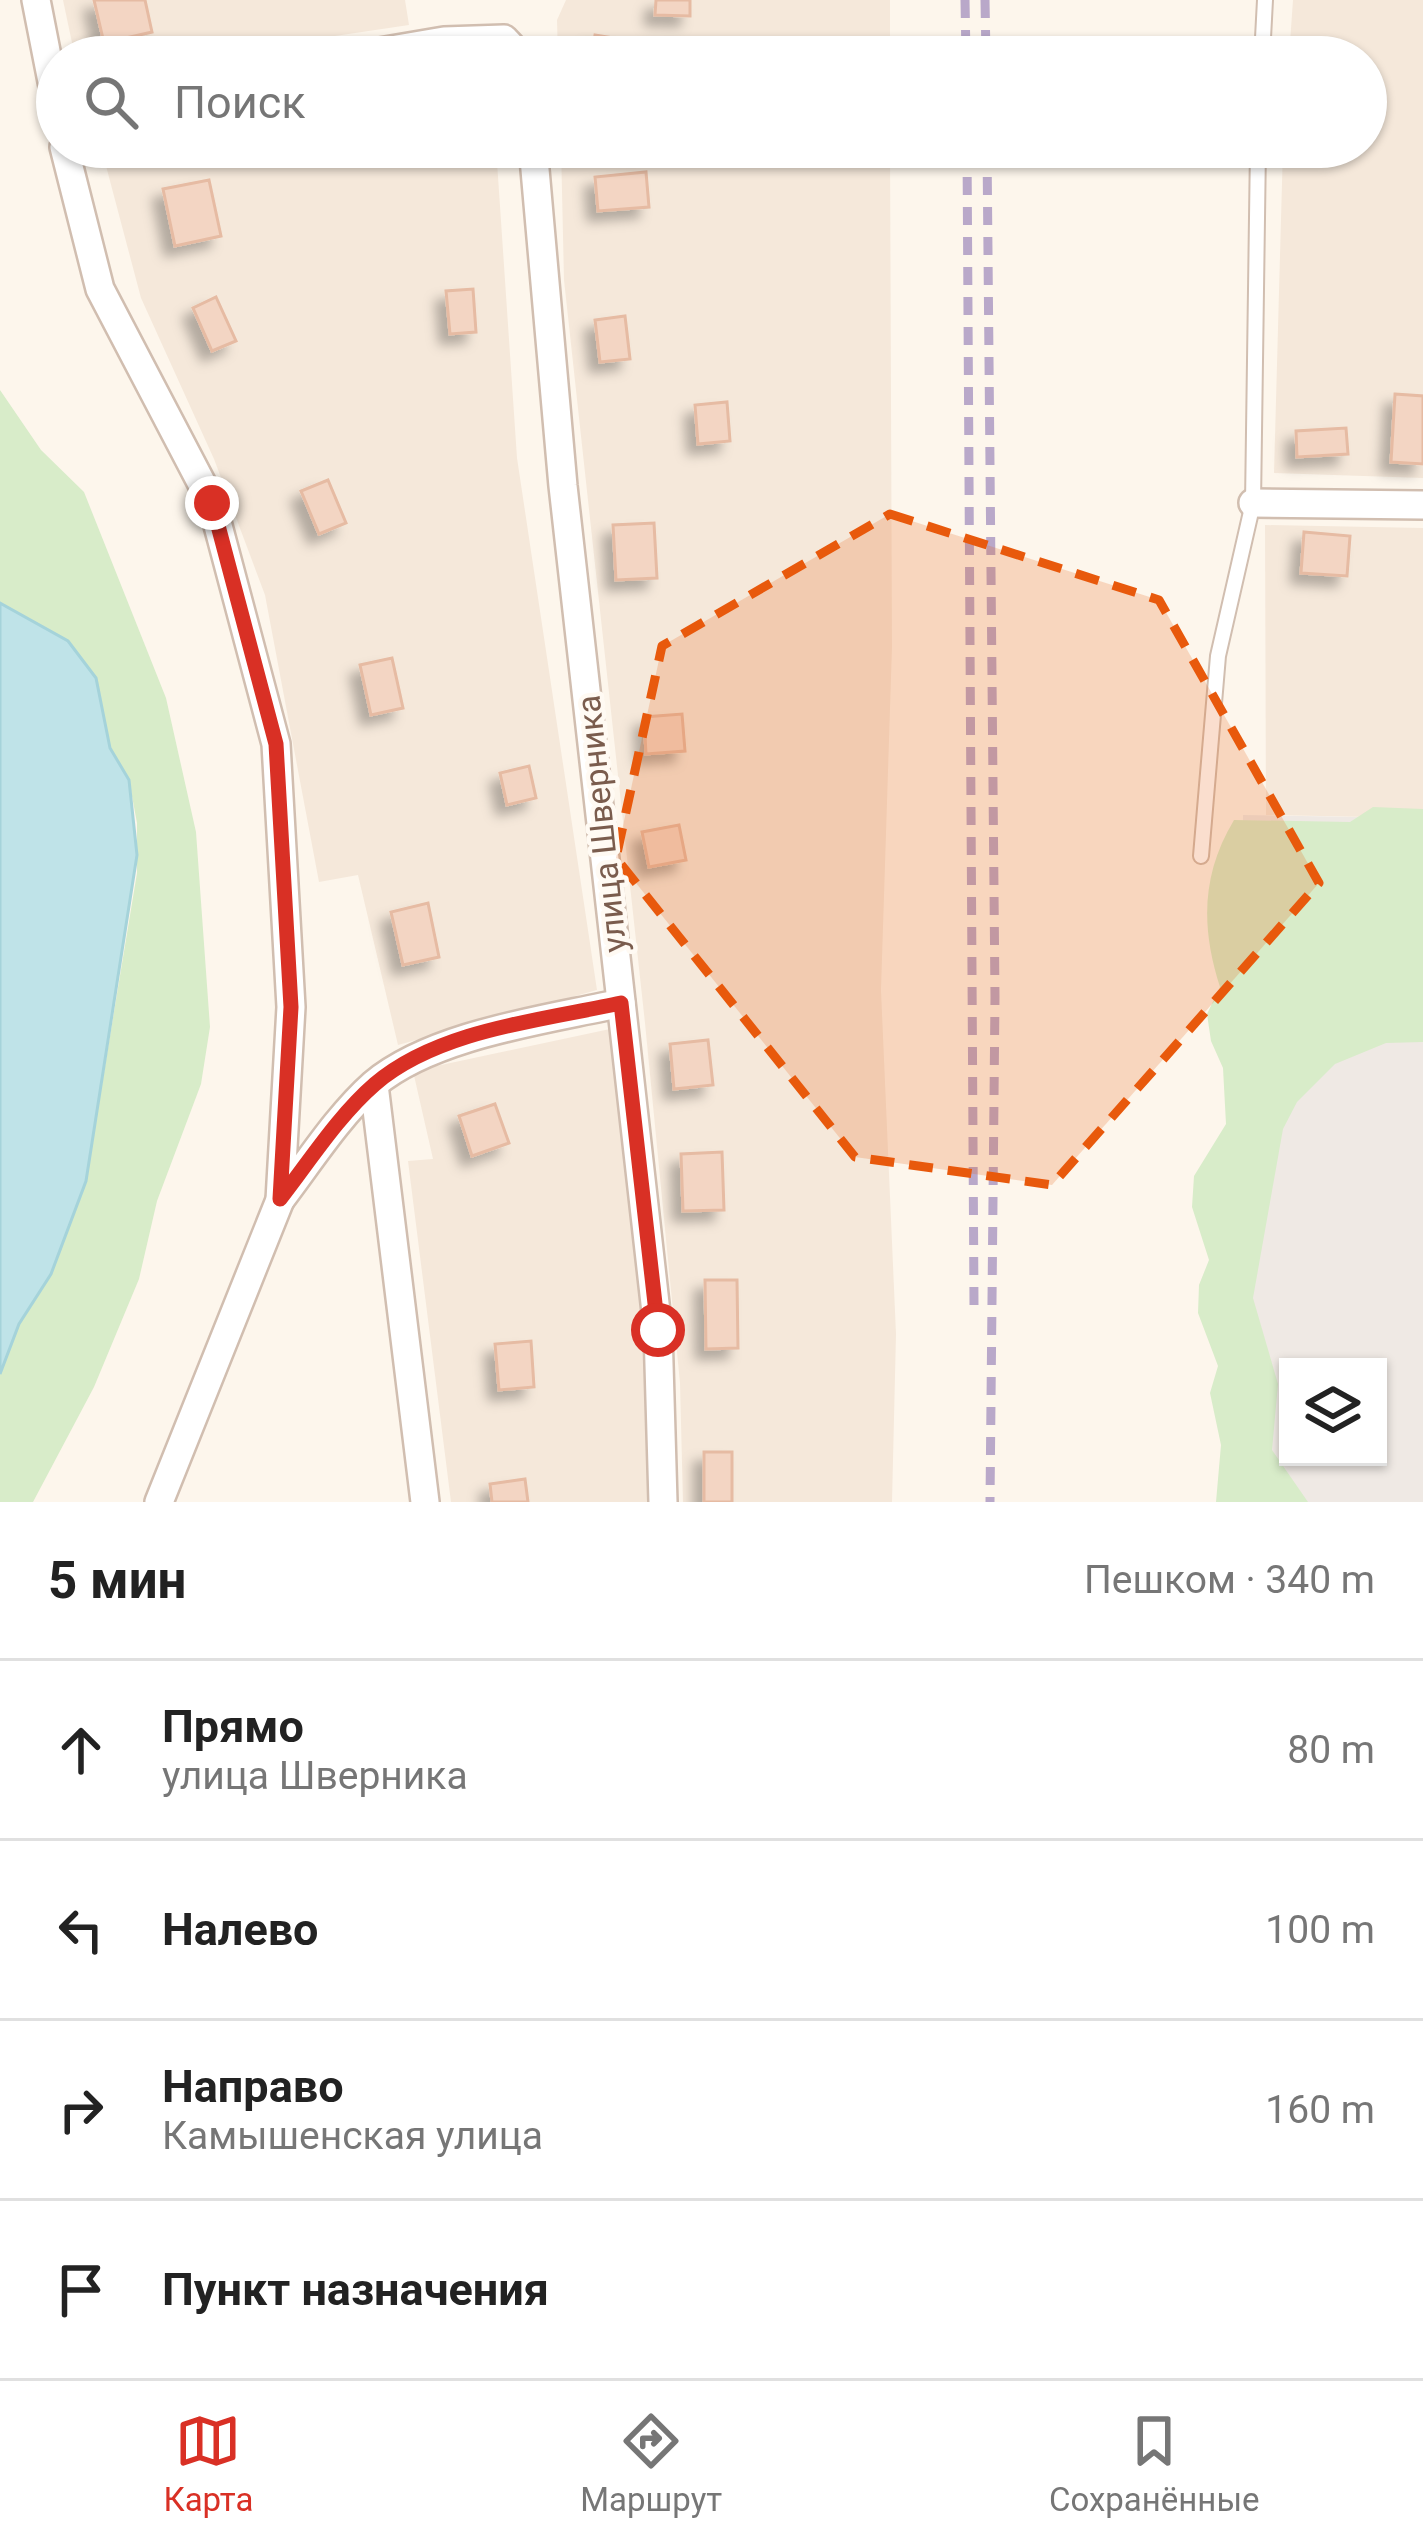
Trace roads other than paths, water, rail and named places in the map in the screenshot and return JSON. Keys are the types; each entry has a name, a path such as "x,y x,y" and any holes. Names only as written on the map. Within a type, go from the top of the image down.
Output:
{"street":[{"path":"36,0 42,36"},
{"path":"69,168 100,289 212,503 276,744 291,1007 280,1199"},
{"name":"улица Шверника","path":"535,168 562,486 658,1330 663,1502"},
{"path":"1253,503 1423,505"},
{"path":"159,1502 280,1199 374,1085 425,1054 621,1003"},
{"path":"374,1085 419,1500"}],"lane":[{"path":"1263,36 1265,0"},
{"path":"1201,856 1218,656 1253,503 1258,168"}],"water":[{"path":"0,603 68,641 96,678 110,748 129,780 137,855 86,1181 51,1274 19,1324 0,1374"}],"railway":[{"path":"965,0 966,36"},
{"path":"985,0 986,36"},
{"path":"967,168 974,1305"},
{"path":"987,168 995,997 990,1502"}]}
